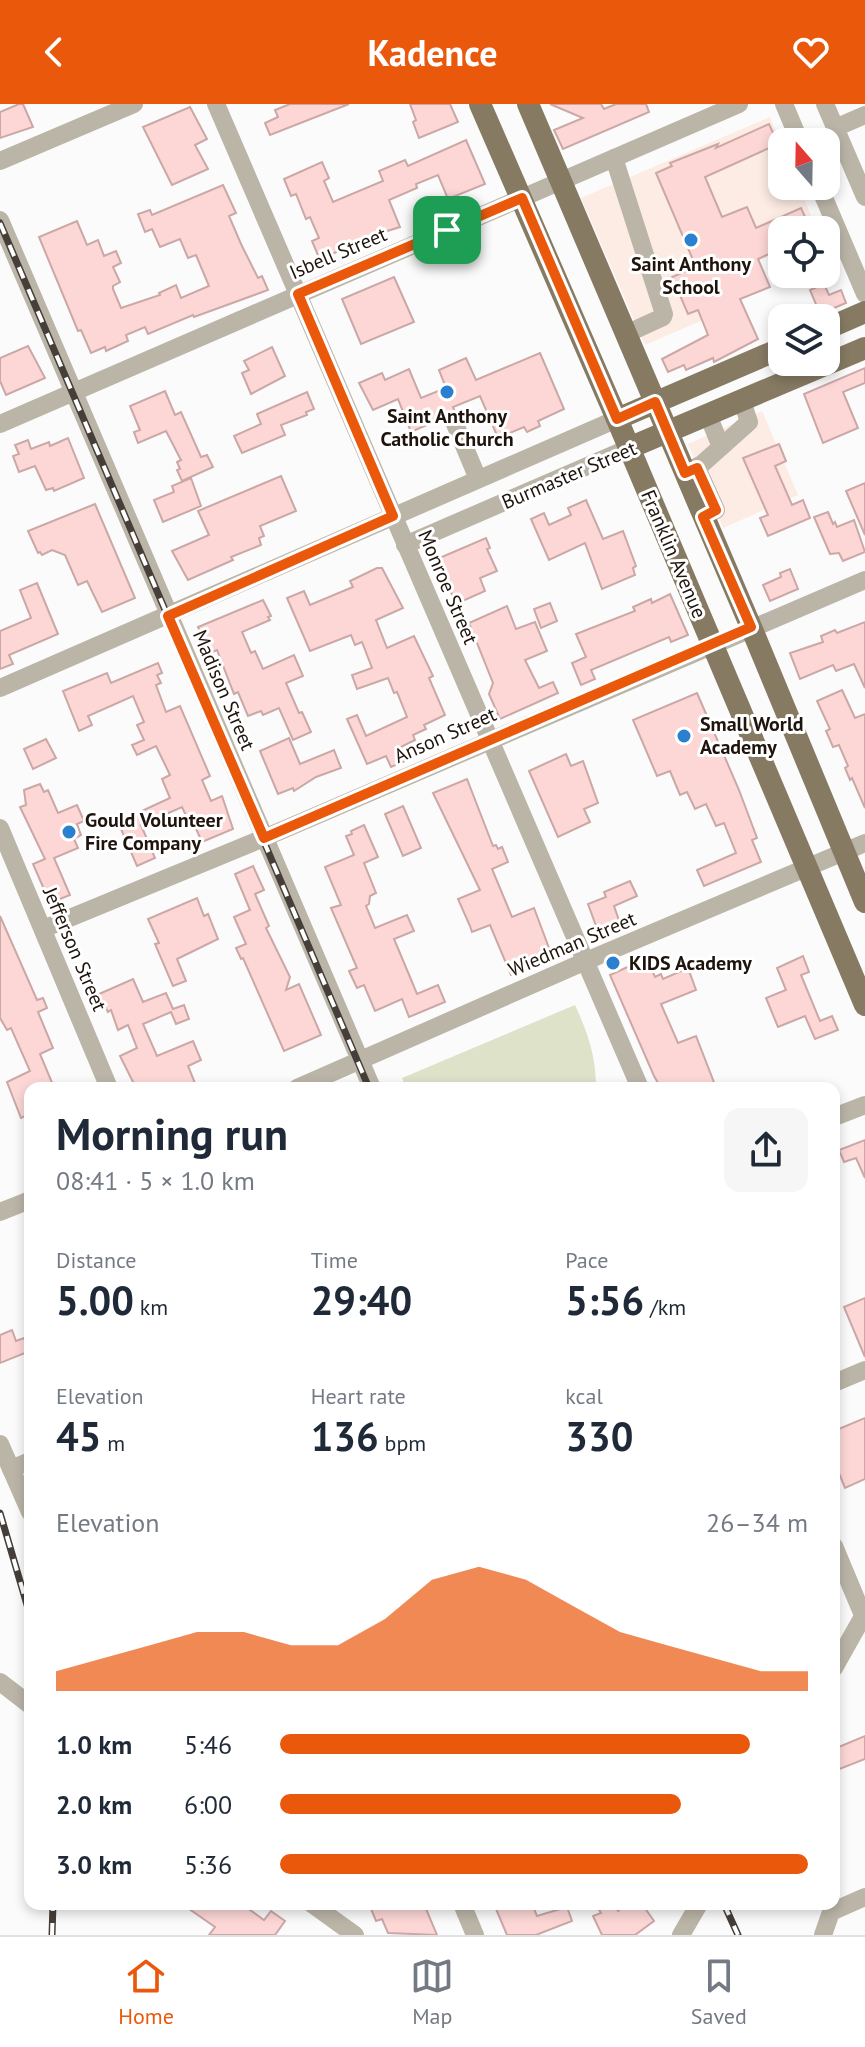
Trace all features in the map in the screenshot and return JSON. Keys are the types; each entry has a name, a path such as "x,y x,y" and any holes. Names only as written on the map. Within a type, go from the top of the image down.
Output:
{"main road":[{"name":"Franklin Avenue","path":"480,104 865,1005"},
{"name":"Franklin Avenue","path":"528,104 667,432 691,470 703,517 751,627 855,848 865,902"},
{"path":"840,323 865,312"},
{"name":"Burmaster Street","path":"629,448 865,348"},
{"name":"Burmaster Street","path":"617,419 768,354"}],"street":[{"path":"0,161 134,104"},
{"name":"Monroe Street","path":"216,104 637,1082"},
{"name":"Isbell Street","path":"0,424 739,104"},
{"path":"784,104 794,128"},
{"path":"825,104 835,128 865,115"},
{"path":"840,140 865,197"},
{"path":"614,158 664,314 626,334"},
{"path":"825,200 865,294"},
{"name":"Madison Street","path":"0,220 369,1082"},
{"path":"691,470 749,422 742,401"},
{"path":"708,415 721,447"},
{"name":"Burmaster Street","path":"0,688 617,419"},
{"path":"455,424 478,479"},
{"name":"Burmaster Street","path":"405,545 629,448"},
{"name":"Anson Street","path":"43,929 264,838 865,580"},
{"name":"Jefferson Street","path":"0,828 107,1082"},
{"name":"Wiedman Street","path":"311,1082 586,961 855,848"},
{"path":"840,1115 865,1105"},
{"path":"0,1212 24,1202"},
{"path":"840,1380 865,1370"},
{"path":"0,1444 24,1498"},
{"path":"11,1469 24,1464"},
{"path":"840,1560 864,1616 840,1658"},
{"path":"0,1682 24,1700"},
{"path":"840,1908 865,1897"},
{"path":"320,1910 355,1935"},
{"path":"465,1910 475,1935"},
{"path":"681,1935 696,1910"},
{"path":"823,1935 831,1912 836,1910"}],"shaded area":[{"name":"Saint Anthony School","path":"770,117 775,128 768,128 768,200 805,200 811,216 768,216 768,257 726,275 738,305 645,345 581,198"},
{"path":"762,411 798,495 723,528 688,444"}],"green space":[{"path":"575,1005 590,1045 596,1082 404,1082 402,1078"}],"building":[{"path":"23,104 33,127 0,138 0,112"},
{"path":"290,104 349,104 270,135 265,123 278,117 275,110"},
{"path":"410,104 450,104 458,122 419,138"},
{"path":"550,104 601,104 604,109 616,104 646,104 649,112 563,149 554,130 583,118"},
{"path":"190,107 207,139 195,145 208,169 172,185 143,127"},
{"path":"769,124 771,128 768,128 768,149 705,177 722,217 747,207 756,228 768,223 768,254 758,259 768,288 740,299 758,339 714,362 713,358 686,370 684,365 668,372 662,359 708,335 698,310 688,314 672,277 696,267 656,173 672,166 670,163 718,144 716,148"},
{"path":"466,140 485,184 448,199 438,175 416,184 417,188 389,200 400,227 365,238 320,260 312,241 319,238 310,217 306,219 296,194 291,196 284,179 322,162 329,178 324,181 333,202 383,181 379,171 405,160 408,166"},
{"path":"223,185 236,213 229,216 241,244 258,278 262,276 268,290 148,334 145,327 126,335 128,341 106,351 105,347 91,353 81,330 78,331 39,237 77,221 87,245 98,240 104,256 116,251 121,263 113,267 120,282 113,289 121,308 160,295 176,285 181,298 209,286 196,255 188,258 180,239 160,247 152,229 145,232 138,214 150,210 152,215"},
{"path":"801,208 805,216 783,216"},
{"path":"394,277 414,322 361,344 342,299"},
{"path":"826,288 829,295 841,290 846,303 816,304 810,290"},
{"path":"28,346 45,378 6,395 0,381 0,358"},
{"path":"272,347 285,376 251,394 242,373 249,370 244,361"},
{"path":"540,353 564,409 538,421 540,426 527,432 524,427 498,438 480,396 453,407 455,412 411,432 398,399 373,410 359,383 382,373 385,380 409,369 421,398 446,388 439,370 466,358 476,380"},
{"path":"865,368 865,383 843,392 858,428 823,443 804,394"},
{"path":"165,391 175,415 181,412 201,457 207,455 213,467 182,481 177,470 180,469 177,462 181,460 166,431 138,443 134,432 140,430 130,406"},
{"path":"307,392 314,409 281,425 285,435 242,453 234,436 261,424 257,414"},
{"path":"68,438 84,478 54,491 53,488 46,490 35,466 19,472 13,456 19,454 15,445 28,440 31,449 49,442 50,446"},
{"path":"779,444 786,461 775,466 792,505 803,500 810,518 768,536 760,518 768,515 743,458"},
{"path":"281,476 296,511 260,526 264,536 259,538 261,545 188,580 172,551 209,535 198,511"},
{"path":"191,478 201,506 163,522 154,500 174,492 172,486"},
{"path":"865,483 865,535 846,491"},
{"path":"586,500 603,539 623,531 636,566 633,568 635,575 602,589 585,543 549,560 531,519 544,513 549,525 571,515 568,508"},
{"path":"95,504 135,598 102,612 87,581 78,585 65,555 52,550 42,555 38,553 28,531"},
{"path":"828,512 837,527 854,520 865,552 843,561 839,553 830,554 814,517"},
{"path":"486,538 490,548 487,549 497,571 480,578 485,591 456,604 437,559"},
{"path":"382,568 403,608 376,620 387,648 414,636 433,676 429,678 445,715 424,725 426,729 413,735 415,740 399,748 405,761 391,767 386,756 367,764 347,719 357,715 366,736 407,717 397,692 394,693 388,678 357,689 352,675 372,668 362,642 355,645 351,635 310,651 287,598 304,591 310,605 353,587 350,581"},
{"path":"790,569 798,589 770,601 763,585"},
{"path":"37,583 58,634 9,655 13,664 0,669 0,631 31,618 20,590"},
{"path":"670,594 688,635 671,642 669,637 591,670 595,679 581,685 572,663 586,657 576,634 635,611 633,607 651,599 652,603"},
{"path":"263,600 270,620 242,632 251,653 255,651 263,669 294,655 303,676 286,683 311,732 293,740 279,708 263,715 261,711 248,716 238,692 234,694 217,650 210,653 198,627"},
{"path":"550,603 557,621 541,628 534,609"},
{"path":"507,606 516,629 535,622 547,651 525,660 539,688 553,682 558,693 500,719 489,694 493,683 469,623"},
{"path":"865,622 865,688 854,664 836,671 833,665 800,679 790,653 823,642 821,636 835,630 837,633"},
{"path":"158,663 162,673 157,675 161,683 156,685 166,712 180,706 210,776 202,780 211,801 222,796 233,829 202,842 182,807 141,825 155,858 137,866 118,822 170,798 162,779 170,775 156,746 137,755 132,745 144,740 137,725 144,722 133,696 88,716 92,725 79,731 63,691 107,673 111,683"},
{"path":"842,690 855,718 865,714 865,808 845,768 848,766 839,745 833,747 826,731 830,729 817,701"},
{"path":"697,693 739,790 757,838 752,840 761,862 704,886 697,870 736,853 724,823 716,826 706,804 695,809 687,792 680,795 670,771 657,776 633,720"},
{"path":"289,738 300,764 334,750 341,768 316,777 294,791 293,788 278,794 260,751"},
{"path":"46,739 56,758 33,769 24,749"},
{"path":"566,754 571,766 583,761 598,803 584,809 590,822 558,837 529,771"},
{"path":"467,779 493,846 496,845 498,849 502,847 508,862 492,869 512,917 534,908 552,956 511,975 490,925 472,932 458,899 480,890 433,793"},
{"path":"40,784 44,792 48,790 58,813 77,805 84,821 77,824 81,835 74,839 78,848 54,858 70,895 50,903 33,864 45,859 20,807 26,805 24,790"},
{"path":"403,806 421,848 403,856 385,814"},
{"path":"364,825 378,857 364,863 376,893 370,896 366,906 375,928 407,915 414,931 394,939 417,994 438,985 445,1002 409,1017 402,999 375,1011 364,985 357,988 349,971 357,968 331,908 341,905 325,867 354,855 346,836"},
{"path":"253,866 264,890 255,894 269,926 266,928 290,977 286,990 299,984 321,1035 284,1051 236,948 246,944 234,917 250,910 235,874"},
{"path":"630,881 637,896 614,906 621,926 599,934 588,904 606,897 604,892"},
{"path":"197,898 204,916 208,914 218,939 177,959 186,981 173,986 148,919"},
{"path":"0,916 37,1000 43,998 47,1008 38,1012 53,1048 40,1054 52,1082 24,1082 24,1117 21,1118 7,1082 30,1071 11,1028 7,1030 0,1018"},
{"path":"803,956 809,972 801,975 820,1021 832,1016 838,1030 815,1039 805,1016 778,1027 766,998 786,990 777,968"},
{"path":"647,958 655,977 661,974 663,979 688,968 696,990 661,1004 678,1043 696,1036 714,1082 658,1082 610,975"},
{"path":"133,979 143,1002 166,993 173,1009 184,1005 189,1019 176,1024 171,1012 143,1024 157,1056 193,1041 201,1060 188,1066 195,1082 133,1082 120,1056 137,1048 128,1025 118,1030 111,1010 108,1012 99,994"},
{"path":"865,1140 865,1178 856,1158 844,1162 840,1150"},
{"path":"865,1298 865,1357 844,1307"},
{"path":"12,1330 16,1341 24,1338 24,1353 0,1363 0,1335"},
{"path":"865,1418 865,1479 845,1488 840,1476 840,1428"},
{"path":"865,1736 865,1759 840,1769 840,1746"},
{"path":"191,1910 250,1910 264,1920 271,1911 285,1921 275,1935 209,1935 215,1927"},
{"path":"371,1910 427,1910 437,1935 388,1933 382,1919 376,1921"},
{"path":"496,1910 534,1910 537,1916 568,1910 572,1921 536,1935 507,1935"},
{"path":"599,1910 646,1910 654,1921 635,1935 602,1935 593,1916 601,1913"}],"railway":[{"path":"0,223 366,1082"},
{"path":"0,1513 24,1595"},
{"path":"52,1935 53,1910"},
{"path":"727,1910 738,1935"}],"place":[{"name":"Saint Anthony School","path":"691,240"},
{"name":"Saint Anthony Catholic Church","path":"447,392"},
{"name":"Small World Academy","path":"684,736"},
{"name":"Gould Volunteer Fire Company","path":"69,832"},
{"name":"KIDS Academy","path":"613,963"}],"route":[{"path":"522,198 617,419 655,402 685,473 697,468 716,510 703,517 751,627 264,838 168,616 393,516 298,294 447,230 522,198"}]}
